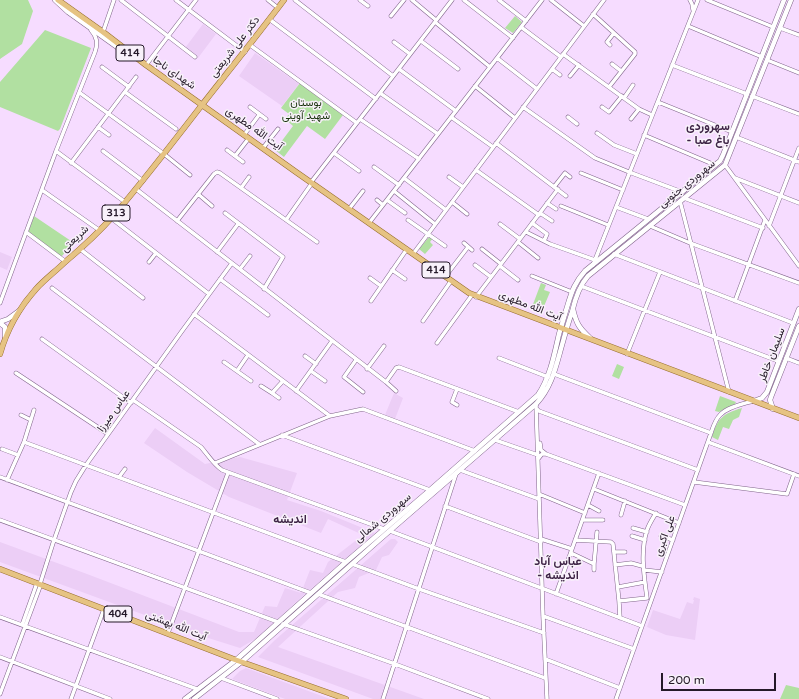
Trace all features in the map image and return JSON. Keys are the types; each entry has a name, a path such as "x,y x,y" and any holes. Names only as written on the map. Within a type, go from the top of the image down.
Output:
{"main road":[{"path":"56,0 68,12 89,28 124,52 144,63"},
{"name":"شهدای ناجا","path":"56,0 103,32 202,105"},
{"name":"دکتر علی شریعتی","path":"202,105 245,52 284,0"},
{"name":"سهروردی جنوبی","path":"562,331 572,292 584,271 594,262 612,252 650,226 725,165 736,137 762,57 784,0"},
{"name":"سهروردی جنوبی","path":"562,331 581,286 588,276 648,219 720,161 732,132 767,60 791,0"},
{"name":"آیت الله مطهری","path":"202,105 294,170 320,186 322,190 474,296 562,331 592,340 754,401"},
{"name":"شریعتی","path":"0,354 5,337 19,310 36,289 80,249 111,218 143,181 202,105"},
{"path":"573,308 575,320 579,328 592,340"},
{"name":"سلیمان خاطر","path":"754,401 762,398 767,392 799,309"},
{"path":"5,337 5,327 0,322 8,319 19,310"},
{"name":"سلیمان خاطر","path":"773,408 770,399 799,326"},
{"name":"سهروردی شمالی","path":"185,699 197,689 239,661 495,440 537,408 554,374 562,331"},
{"name":"سهروردی شمالی","path":"194,699 221,678 278,622 538,395 548,377 562,331"},
{"name":"414","path":"754,401 799,418"},
{"path":"384,529 390,531"},
{"name":"آیت الله بهشتی","path":"0,568 239,661 346,699"}],"street":[{"path":"103,32 114,0"},
{"path":"121,0 195,57"},
{"path":"176,0 245,52"},
{"path":"144,63 154,54 196,0"},
{"path":"268,0 278,8"},
{"path":"295,0 393,76"},
{"path":"360,0 368,6"},
{"path":"392,16 404,0"},
{"path":"412,0 490,67"},
{"path":"286,220 312,182 452,0"},
{"path":"464,0 513,38"},
{"path":"499,0 526,21"},
{"path":"369,223 542,0"},
{"path":"551,0 584,26"},
{"path":"413,254 604,0"},
{"path":"690,0 693,12"},
{"path":"526,232 594,262 698,0"},
{"path":"707,0 774,27"},
{"path":"593,14 635,52 609,87"},
{"path":"269,20 376,99"},
{"path":"688,26 762,57"},
{"path":"521,27 579,65 639,109 652,115"},
{"path":"0,302 56,151 96,49 96,38 89,28"},
{"path":"780,28 799,35"},
{"path":"608,44 614,33"},
{"path":"421,41 458,69"},
{"path":"394,42 410,54"},
{"path":"250,45 357,123"},
{"path":"150,51 154,54"},
{"path":"497,58 537,89"},
{"path":"767,60 799,73"},
{"path":"612,64 621,71"},
{"path":"672,64 750,96 799,114"},
{"path":"570,76 579,65"},
{"path":"102,67 129,88"},
{"path":"399,69 456,111"},
{"path":"552,69 560,74"},
{"path":"72,162 136,77"},
{"path":"602,107 609,112 633,85"},
{"path":"475,86 515,118"},
{"path":"125,92 176,129"},
{"path":"80,93 164,154 190,175"},
{"path":"380,94 438,134"},
{"path":"658,102 732,132"},
{"path":"250,107 266,119"},
{"path":"523,107 595,158 682,192"},
{"path":"631,120 639,109"},
{"path":"244,135 260,114"},
{"path":"451,117 493,147"},
{"path":"568,117 577,124"},
{"path":"360,119 418,159"},
{"path":"98,127 109,135"},
{"path":"263,148 278,129"},
{"path":"597,133 614,145 637,154"},
{"path":"644,135 715,165"},
{"path":"736,137 799,162"},
{"path":"235,156 249,138"},
{"path":"496,143 566,196"},
{"path":"769,226 799,148"},
{"path":"227,150 243,162"},
{"path":"56,151 125,202"},
{"path":"102,151 143,181"},
{"path":"334,153 359,171"},
{"path":"725,165 799,266"},
{"path":"374,167 399,185"},
{"path":"476,170 539,214 552,221"},
{"path":"177,221 217,172 317,242"},
{"path":"437,343 526,232 547,203 565,173 570,177"},
{"path":"581,173 622,190"},
{"path":"241,188 249,176"},
{"path":"449,177 463,187"},
{"path":"734,177 799,203"},
{"path":"404,178 446,210"},
{"path":"136,189 396,391"},
{"path":"42,190 99,230"},
{"path":"349,209 363,191"},
{"path":"394,191 435,224"},
{"path":"198,194 212,206"},
{"path":"682,199 763,228"},
{"path":"682,199 690,243 729,392"},
{"path":"377,200 383,205"},
{"path":"387,200 405,213"},
{"path":"452,202 467,214"},
{"path":"547,203 556,209"},
{"path":"561,206 608,225"},
{"path":"616,207 648,219"},
{"path":"225,213 283,257 264,289"},
{"path":"111,218 209,294"},
{"path":"408,220 445,246"},
{"path":"734,301 766,220"},
{"path":"532,223 547,234 544,241"},
{"path":"218,252 238,224"},
{"path":"500,224 538,258"},
{"path":"650,226 690,243 799,283"},
{"path":"26,232 66,262"},
{"path":"464,243 472,250"},
{"path":"445,276 468,247"},
{"path":"80,249 143,298"},
{"path":"482,249 518,280"},
{"path":"371,302 407,250"},
{"path":"612,252 793,324"},
{"path":"149,262 156,253"},
{"path":"240,270 250,256"},
{"name":"عباس میرزا","path":"0,694 23,625 40,583 76,481 108,434 232,263"},
{"path":"475,265 491,277"},
{"path":"392,270 405,279"},
{"path":"627,354 660,272"},
{"path":"532,276 572,292"},
{"path":"370,278 381,286"},
{"path":"220,279 268,315"},
{"path":"423,320 451,281"},
{"path":"581,286 778,361"},
{"path":"52,288 259,444"},
{"path":"194,314 330,416"},
{"path":"42,339 201,447 222,470 384,529"},
{"path":"296,391 332,341"},
{"path":"367,369 384,346"},
{"path":"237,371 248,355"},
{"path":"305,356 316,364"},
{"path":"499,358 548,377"},
{"path":"786,358 799,363"},
{"path":"356,360 344,377 363,392"},
{"path":"224,362 251,381"},
{"path":"386,382 396,368 401,367 520,412"},
{"path":"311,371 325,381"},
{"path":"16,373 108,434"},
{"path":"554,374 711,433"},
{"path":"272,393 283,381"},
{"path":"261,386 279,398"},
{"path":"457,389 452,402 457,405"},
{"name":"علی‌ اکبری","path":"616,699 716,422 722,414 731,408 754,401"},
{"path":"537,408 540,447 546,454 685,505"},
{"path":"537,408 545,678 547,699"},
{"path":"537,408 698,470"},
{"path":"214,463 330,416 363,409 475,451"},
{"path":"6,480 24,442 34,410"},
{"path":"21,415 31,420"},
{"path":"282,435 430,490"},
{"path":"495,440 538,457"},
{"path":"24,442 346,562"},
{"path":"708,442 799,476"},
{"path":"2,449 18,455"},
{"path":"538,457 542,454 546,454"},
{"path":"119,477 125,469"},
{"path":"460,470 539,500"},
{"path":"168,633 228,473"},
{"path":"556,594 599,473"},
{"path":"383,699 456,474"},
{"path":"694,482 787,494 794,474"},
{"path":"0,477 311,593"},
{"path":"594,489 625,500 679,523"},
{"path":"539,494 585,513"},
{"path":"622,515 625,500"},
{"path":"588,505 599,510"},
{"path":"445,506 572,551 594,564"},
{"path":"619,600 647,598 643,568 643,550 648,529 656,513"},
{"path":"0,520 278,622"},
{"path":"583,520 603,520"},
{"path":"633,528 647,532"},
{"path":"390,531 642,626"},
{"path":"594,570 596,532"},
{"path":"632,536 645,540"},
{"path":"661,536 673,540"},
{"path":"576,540 613,543 620,618"},
{"path":"614,552 625,552"},
{"path":"616,565 631,563 643,568 662,572"},
{"path":"352,564 544,633"},
{"path":"618,587 645,582"},
{"path":"318,594 545,678"},
{"path":"71,699 104,609"},
{"path":"543,616 634,649"},
{"path":"0,617 197,689"},
{"path":"283,624 488,699"},
{"path":"0,657 110,699"},
{"path":"545,659 620,688"},
{"path":"221,678 277,699"}],"shaded area":[{"path":"203,24 216,34 198,58 185,48"},
{"path":"255,53 299,84 282,106 239,76"},
{"path":"0,252 12,257 7,270 0,267"},
{"path":"394,393 403,398 395,419 385,415"},
{"path":"155,428 205,464 240,457 297,473 287,500 321,511 375,533 296,602 260,636 240,648 202,636 0,562 0,542 239,632 254,632 265,606 277,607 285,588 301,593 310,570 323,573 328,562 363,535 328,519 321,533 229,497 187,472 144,443"},
{"path":"391,539 395,539 398,542 389,555 382,557 376,570 359,577 355,588 338,592 278,647 424,699 373,699 258,657 275,640"},
{"path":"694,597 700,599 695,640 666,635 647,627 653,610 680,619 687,602 693,604"},
{"path":"246,668 330,699 285,699 232,679 240,671"}],"green space":[{"path":"0,0 28,0 33,11 22,44 0,59"},
{"path":"515,16 522,22 513,33 505,28"},
{"path":"45,30 91,48 58,131 0,107 0,82"},
{"name":"بوستان شهید آوینی","path":"300,83 343,115 325,139 307,126 284,157 275,150 293,126 285,119 289,114 281,108"},
{"path":"34,216 74,243 61,257 28,233"},
{"path":"430,236 433,238 430,242 433,245 425,254 419,249"},
{"path":"541,283 546,285 544,290 550,292 542,311 532,307"},
{"path":"617,364 624,367 619,379 612,376"},
{"path":"720,396 736,402 735,404 719,412 715,411"},
{"path":"742,408 739,417 733,420 729,429 723,427 718,440 712,437 716,425 725,415"},
{"path":"786,685 799,688 799,699 780,699"}],"district":[{"name":"سهروردی - باغ صبا","path":"708,134"},
{"name":"اندیشه","path":"290,520"},
{"name":"عباس آباد - اندیشه","path":"558,569"}]}
